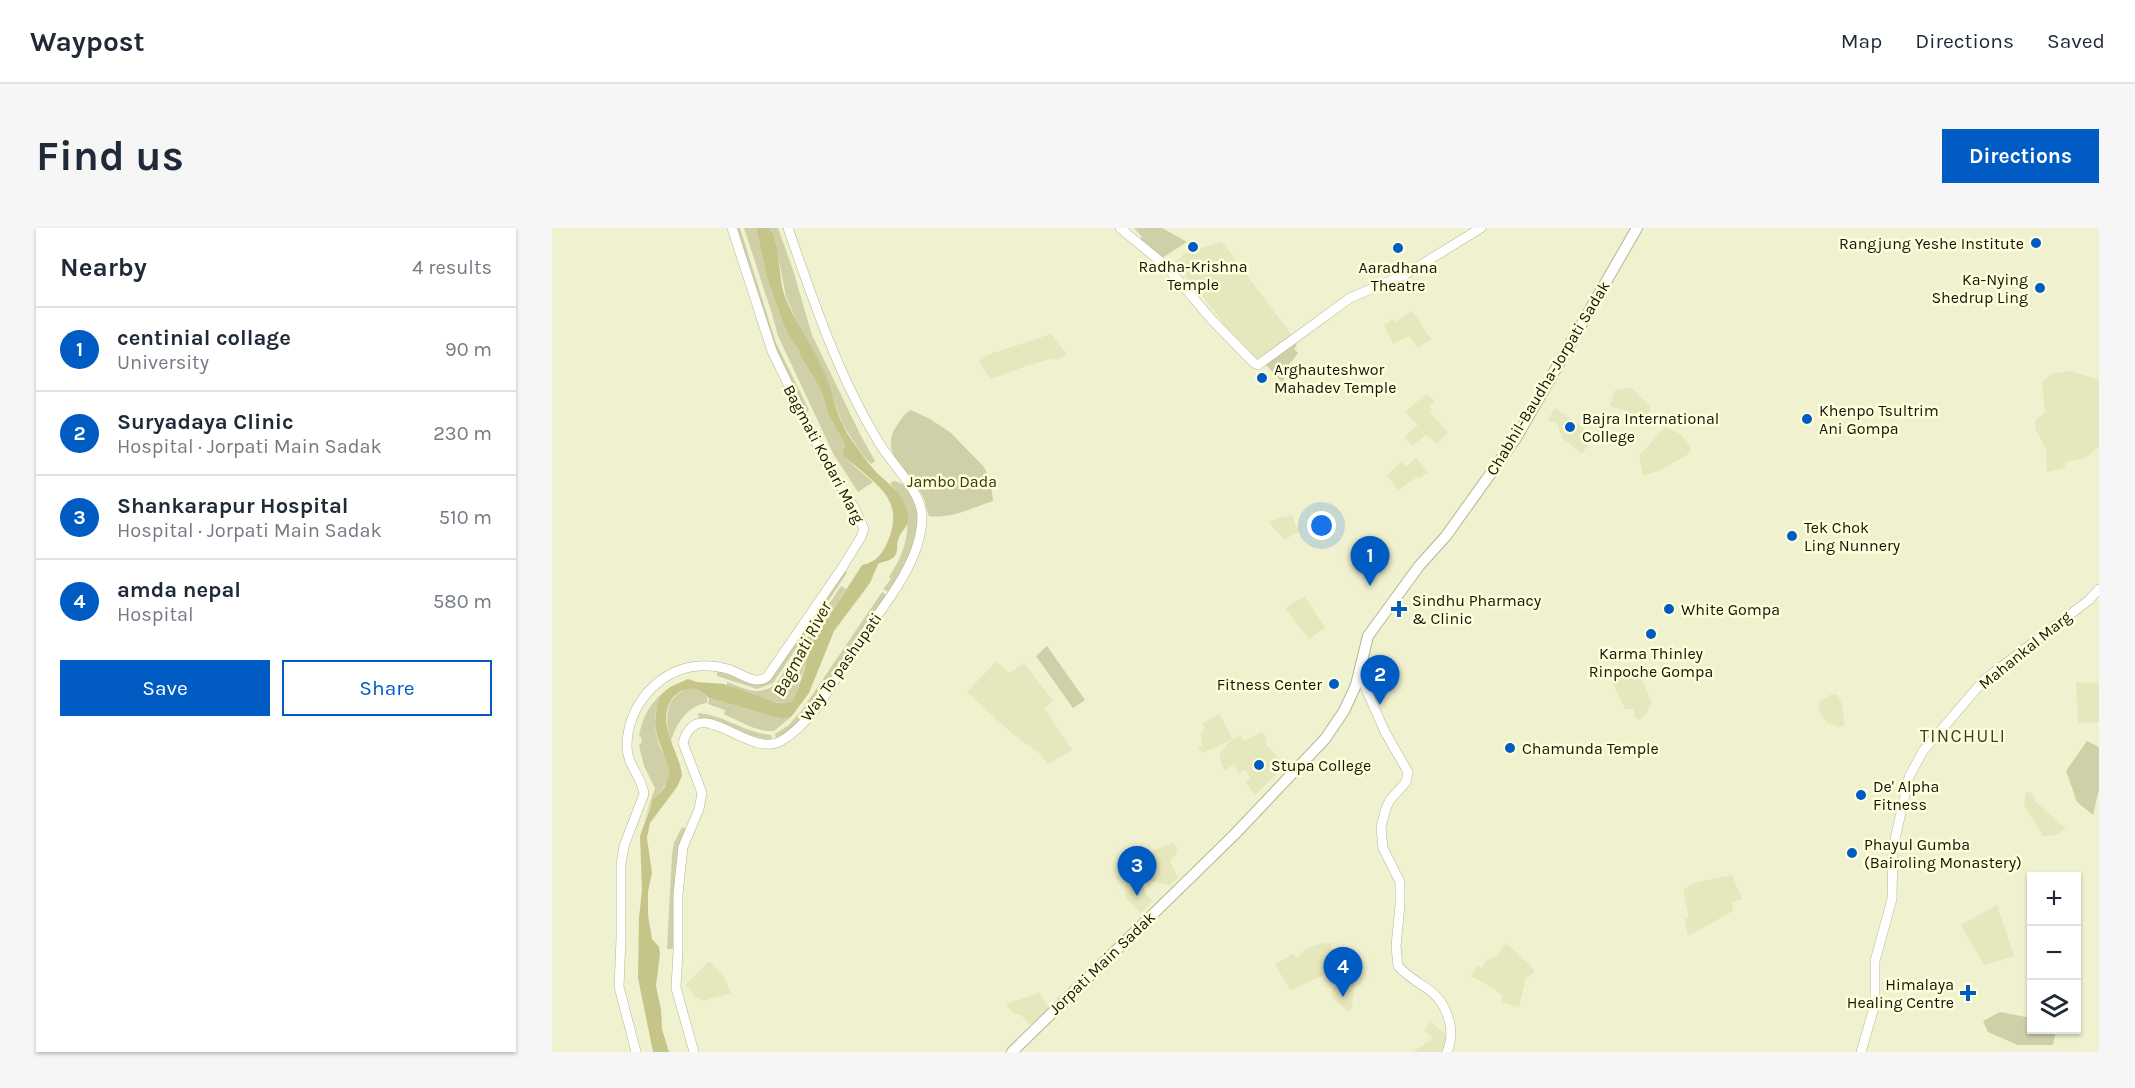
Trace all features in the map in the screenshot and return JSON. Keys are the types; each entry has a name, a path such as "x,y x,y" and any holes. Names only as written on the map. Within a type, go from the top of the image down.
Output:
{"main road":[{"name":"Bagmati Kodari Marg","path":"636,1052 619,987 621,864 624,846 644,794 629,760 627,747 631,720 638,706 658,683 672,673 687,667 723,668 757,680 767,677 842,568 864,529 855,509 826,463 772,351 732,228"},
{"name":"Way To pashupati","path":"694,1052 676,988 678,894 683,847 699,808 702,793 683,743 684,739 692,727 704,722 746,739 768,744 776,744 791,734 821,699 891,596 913,555 922,521 921,506 915,492 877,441 848,384 818,314 788,228"},
{"path":"1120,228 1166,266 1212,320 1258,365 1350,298 1406,274 1481,228"},
{"name":"Chabhil-Baudha-Jorpati Sadak","path":"1356,685 1368,636 1419,566 1460,517 1516,438 1637,228"},
{"name":"Mahankal Marg","path":"1861,1052 1875,1004 1875,961 1892,899 1893,848 1913,768 1939,730 1984,680 2089,600 2099,589"},
{"path":"1359,673 1381,722 1408,772 1406,782 1386,808 1381,827 1383,848 1397,873 1401,890 1396,946 1398,966 1441,1000 1451,1029 1451,1043 1447,1052"},
{"name":"Jorpati Main Sadak","path":"1012,1052 1298,770 1336,724 1356,685"}],"shaded area":[{"path":"756,228 769,228 773,234 785,297 823,369 847,433 869,464 901,497 907,509 908,520 898,540 896,555 878,564 870,583 834,631 809,693 791,717 783,719 709,698 697,689 683,690 672,699 667,708 667,728 682,776 677,787 650,823 647,838 652,873 648,892 648,915 652,939 659,947 656,986 662,1029 669,1052 653,1052 638,978 642,890 640,836 653,800 665,787 670,771 657,736 655,723 661,695 670,687 688,679 724,684 777,703 792,701 803,674 811,644 862,565 872,562 881,554 892,528 892,507 888,499 875,483 843,455 845,444 829,416 821,390 786,331 767,278"},
{"path":"1222,242 1293,337 1258,363 1225,327 1175,262 1189,251"},
{"path":"1412,311 1431,339 1418,348 1409,336 1393,344 1384,325 1393,319 1396,322"},
{"path":"1051,334 1067,355 1056,360 1054,358 1026,366 991,379 979,362 987,355"},
{"path":"2071,371 2099,380 2099,447 2085,458 2065,462 2065,468 2047,472 2046,449 2035,428 2036,420 2045,412 2042,382 2052,374"},
{"path":"1631,388 1650,406 1648,419 1610,406 1615,390"},
{"path":"1426,394 1434,401 1429,407 1432,410 1429,412 1448,432 1437,444 1426,435 1412,446 1405,437 1418,425 1405,412"},
{"name":"Bajra International College","path":"1555,408 1595,437 1582,453 1562,438 1557,423 1548,420"},
{"path":"1665,427 1680,434 1690,446 1690,453 1661,470 1643,476 1639,456"},
{"path":"1416,458 1428,472 1398,490 1387,475 1401,462 1406,466"},
{"path":"1293,515 1295,525 1300,531 1284,540 1269,522"},
{"path":"1305,597 1325,628 1309,639 1286,609 1292,603"},
{"path":"996,662 1010,673 1024,663 1053,701 1044,708 1072,750 1048,764 1040,754 1009,731 967,692"},
{"path":"1637,667 1652,704 1640,720 1635,717 1633,709 1625,709 1612,681 1622,672"},
{"path":"2076,682 2099,683 2099,722 2078,723"},
{"path":"1837,694 1841,702 1845,724 1840,727 1827,723 1819,711 1819,703 1830,695"},
{"path":"1219,714 1233,739 1203,753 1197,746 1202,747 1201,733 1205,728 1203,723"},
{"name":"Stupa College","path":"1262,732 1267,738 1265,743 1285,766 1255,795 1246,782 1250,778 1245,769 1238,773 1234,764 1224,771 1219,756 1227,744 1240,735 1243,741"},
{"path":"2026,792 2032,793 2035,801 2066,829 2056,835 2043,836 2024,805"},
{"path":"1173,842 1178,851 1170,861 1178,878 1170,885 1148,881 1144,855"},
{"path":"1732,875 1742,899 1732,902 1733,911 1688,936 1685,919 1689,918 1683,890 1694,883"},
{"path":"1131,883 1143,883 1145,892 1153,901 1141,913 1126,898 1124,886"},
{"path":"1997,905 2014,956 1984,965 1961,925"},
{"path":"1332,943 1326,974 1290,990 1275,964 1293,954 1297,958 1301,955 1300,953 1312,946"},
{"path":"1506,943 1535,972 1526,978 1519,1007 1501,1002 1503,997 1496,990 1471,976 1477,966 1482,968 1487,960 1497,956"},
{"path":"709,961 725,978 731,993 703,1001 685,985"},
{"path":"1339,978 1354,983 1352,1008 1349,1012 1332,998 1332,988 1335,980"},
{"path":"1039,993 1049,1008 1030,1025 1021,1015 1013,1013 1006,1004"},
{"path":"1431,1022 1450,1038 1444,1052 1413,1052 1434,1038 1424,1030"}],"green space":[{"path":"737,228 740,228 776,343 809,410 806,413 773,343"},
{"path":"744,228 756,228 767,278 786,331 821,390 829,416 845,444 846,459 873,482 858,492 834,455 778,336"},
{"path":"769,228 778,228 812,335 875,461 871,464 843,425 822,367 801,331 786,297 775,239"},
{"path":"1134,228 1162,228 1187,242 1162,258 1138,241 1142,237"},
{"path":"1294,342 1297,346 1294,349 1298,353 1288,366 1283,383 1265,364"},
{"name":"Jambo Dada","path":"911,410 951,433 984,467 991,481 993,501 946,516 929,516 923,496 892,452 892,434 905,414"},
{"path":"894,481 902,484 909,492 916,507 917,520 913,546 890,593 883,589 891,579 889,577 902,553 907,530 904,507 890,483"},
{"path":"844,571 847,573 773,683 757,689 717,676 717,671 756,684 767,682"},
{"path":"841,586 846,589 811,644 810,657 792,701 786,704 765,700 727,685 727,682 757,691 776,684"},
{"path":"882,592 888,596 804,715 792,728 776,739 775,734 789,725 802,710"},
{"path":"1047,646 1085,700 1073,708 1036,656"},
{"path":"670,687 657,707 655,723 657,739 668,763 669,778 651,804 642,827 655,788 644,766 639,745 642,742 639,736 649,708 658,698"},
{"path":"690,688 697,689 707,697 707,703 694,707 684,716 671,741 668,709 676,696"},
{"path":"709,698 783,719 791,717 774,731 766,731 751,727 724,714 725,710 708,704"},
{"path":"698,713 717,717 761,734 771,735 773,740 763,739 709,719 699,718"},
{"path":"2087,741 2099,747 2099,789 2093,815 2077,802 2066,771"},
{"path":"682,827 686,829 680,844 675,949 667,949 672,854 674,843"},
{"path":"2000,1012 2027,1017 2027,1034 2055,1034 2053,1045 2018,1045 1988,1032 1983,1021"}],"place":[{"name":"Rangjung Yeshe Institute","path":"2036,243"},
{"name":"Radha-Krishna Temple","path":"1193,247"},
{"name":"Aaradhana Theatre","path":"1398,248"},
{"name":"Ka-Nying Shedrup Ling","path":"2040,288"},
{"name":"Arghauteshwor Mahadev Temple","path":"1262,378"},
{"name":"Khenpo Tsultrim Ani Gompa","path":"1807,419"},
{"name":"Bajra International College","path":"1570,427"},
{"name":"Tek Chok Ling Nunnery","path":"1792,536"},
{"name":"centinial collage","path":"1370,586"},
{"name":"Sindhu Pharmacy & Clinic","path":"1399,609"},
{"name":"White Gompa","path":"1669,609"},
{"name":"Karma Thinley Rinpoche Gompa","path":"1651,634"},
{"name":"Fitness Center","path":"1334,684"},
{"name":"Suryadaya Clinic","path":"1380,705"},
{"name":"Chamunda Temple","path":"1510,748"},
{"name":"Stupa College","path":"1259,765"},
{"name":"De' Alpha Fitness","path":"1861,795"},
{"name":"Phayul Gumba (Bairoling Monastery)","path":"1852,853"},
{"name":"Shankarapur Hospital","path":"1137,896"},
{"name":"Himalaya Healing Centre","path":"1968,993"},
{"name":"amda nepal","path":"1343,997"}],"district":[{"name":"TINCHULI","path":"1963,736"}],"water label":[{"name":"Bagmati River","path":"802,649"}]}
